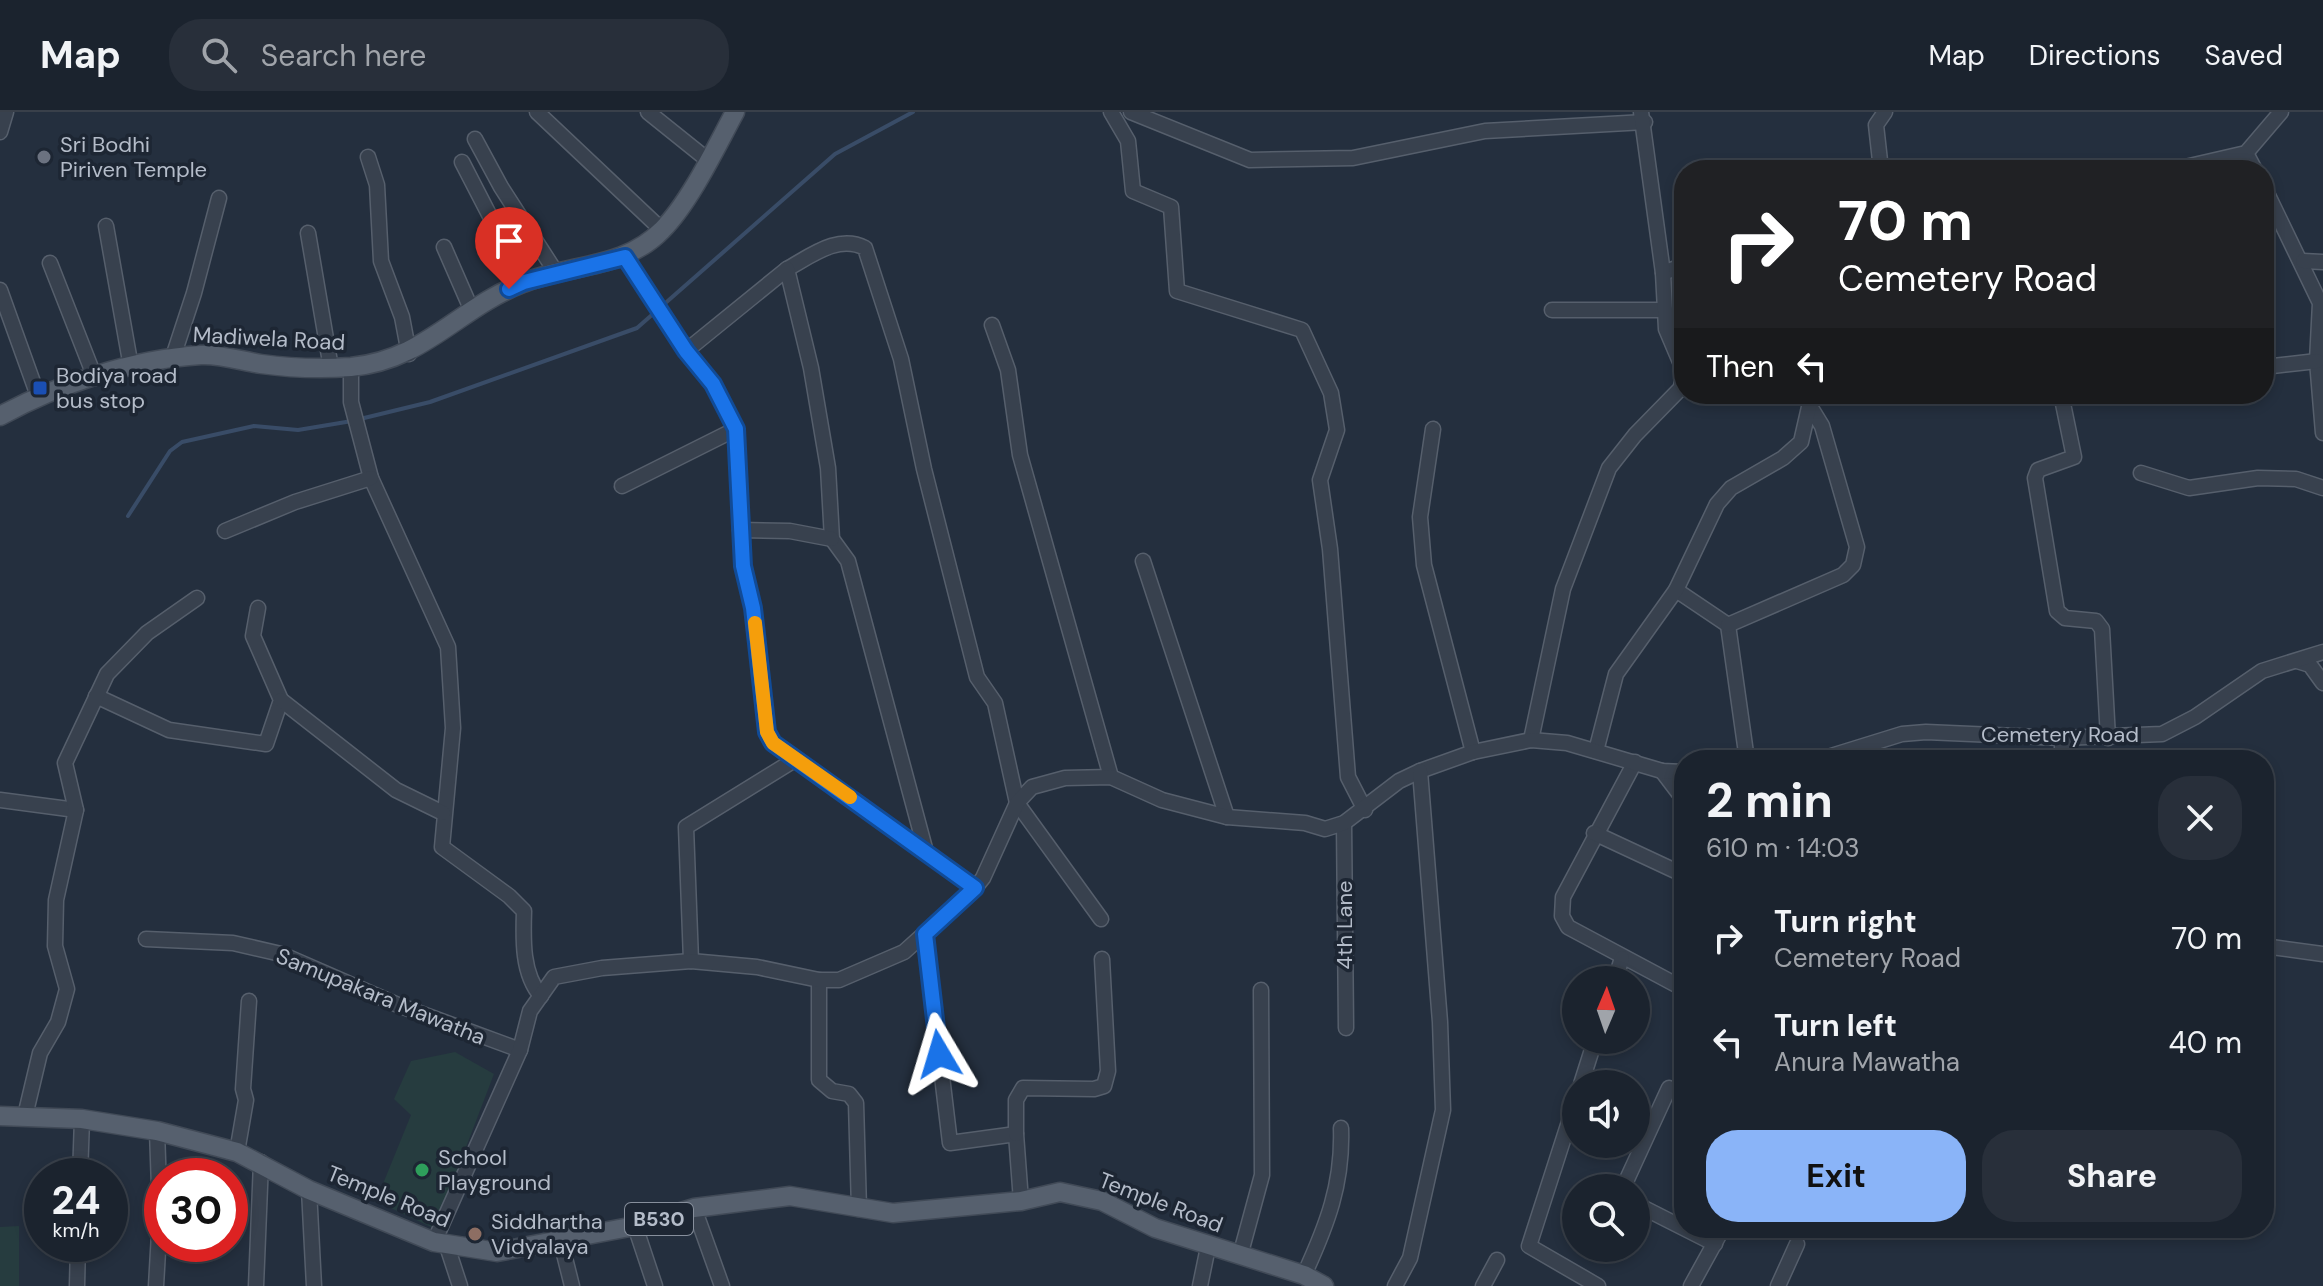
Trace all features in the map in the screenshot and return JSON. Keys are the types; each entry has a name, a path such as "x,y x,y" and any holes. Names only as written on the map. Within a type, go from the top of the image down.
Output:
{"main road":[{"name":"Madiwela Road","path":"0,416 38,396 131,367 203,355 265,365 331,368 351,367 409,354 472,311 524,282 625,257 662,230 709,161 735,112"},
{"name":"Temple Road","path":"0,1116 82,1119 157,1131 237,1152 309,1190 441,1244 497,1252 635,1226 694,1208 790,1196 893,1213 1021,1201 1060,1192 1102,1201 1155,1228 1304,1275 1324,1286"}],"street":[{"path":"0,132 6,112"},
{"path":"537,112 662,230"},
{"path":"648,112 709,161"},
{"path":"1111,112 1128,141 1133,191 1171,207 1177,291 1302,330 1331,393 1337,430 1320,480 1330,549 1348,777 1365,810"},
{"path":"1131,112 1250,160 1353,158 1485,131 1643,117 1663,273 1666,329 1674,348"},
{"path":"1880,160 1876,125 1885,112"},
{"path":"2216,160 2246,153 2281,112"},
{"path":"475,139 501,187 557,274"},
{"path":"2246,153 2250,160"},
{"path":"368,157 377,185 381,261 402,317 409,354"},
{"path":"462,162 524,282"},
{"path":"172,360 194,293 219,198"},
{"path":"2274,206 2303,261 2320,303 2317,361 2322,422"},
{"path":"106,226 131,367"},
{"path":"308,233 331,368"},
{"path":"686,351 787,269 828,247 851,241 865,248 901,359 924,469 977,677 995,703 1017,803 1101,919"},
{"path":"444,247 472,311"},
{"path":"625,257 686,351 713,384 736,429 743,566 753,608 767,732 773,743 975,888"},
{"path":"2303,261 2323,262"},
{"path":"50,263 95,378"},
{"path":"787,269 811,368 828,468 832,539 848,561 926,852"},
{"path":"1663,273 1674,269"},
{"path":"0,290 38,396"},
{"path":"1552,310 1665,310"},
{"path":"992,325 1008,370 1020,455 1111,777"},
{"path":"2274,366 2317,361"},
{"path":"351,367 351,402 371,478 442,627 448,647 453,728 442,847 509,896 524,911 523,942 531,984 541,996"},
{"path":"1531,740 1563,589 1609,468 1635,435 1674,395"},
{"path":"1596,751 1616,674 1676,590 1717,504 1731,488 1783,458 1801,442 1810,404"},
{"path":"1728,625 1843,575 1853,565 1857,547 1822,426 1812,404"},
{"path":"2063,404 2074,457 2072,461 2038,470 2035,478 2057,611 2065,618 2096,621 2102,629 2108,738"},
{"path":"622,486 736,429"},
{"path":"1433,429 1420,517 1424,565 1473,752"},
{"path":"2141,473 2189,488 2258,478 2296,479 2323,488"},
{"path":"225,531 295,502 371,478"},
{"path":"740,530 790,531 832,539"},
{"path":"1143,561 1227,817"},
{"path":"1676,590 1728,625 1746,750"},
{"path":"25,1116 40,1053 58,1022 67,989 55,946 56,900 76,810 65,763 107,674 147,633 197,598"},
{"path":"258,608 253,636 281,700 396,790 443,813"},
{"name":"Cemetery Road","path":"1850,750 1902,734 1926,732 2062,738 2162,734 2195,717 2262,671 2323,652"},
{"path":"2296,661 2310,665 2323,683"},
{"path":"96,696 169,730 266,744 281,700"},
{"path":"2062,738 2062,750"},
{"path":"460,1286 441,1244 520,1050 530,1011 554,977 602,968 691,961 757,967 819,980 839,980 904,952 925,934 983,878 1017,803 1032,787 1065,778 1111,777 1162,800 1227,817 1305,823 1325,829 1344,823 1365,810 1399,781 1420,771 1473,752 1531,740 1567,743 1662,771 1674,772"},
{"path":"691,961 686,827 796,759"},
{"path":"1635,762 1594,833 1563,897 1562,916 1568,927 1674,984"},
{"path":"1395,1286 1410,1258 1443,1110 1440,1022 1420,771"},
{"path":"1662,771 1674,787"},
{"path":"0,800 76,810"},
{"name":"4th Lane","path":"1344,823 1346,1028"},
{"path":"1594,833 1674,870"},
{"path":"925,934 950,1143 1016,1134"},
{"name":"Samupakara Mawatha","path":"146,939 233,943 281,954 398,1005 520,1050"},
{"path":"2274,947 2323,954"},
{"path":"1619,966 1622,958"},
{"path":"1021,1201 1016,1100 1023,1088 1094,1089 1104,1086 1108,1071 1102,959"},
{"path":"819,980 819,1080 832,1091 849,1094 856,1103 859,1209"},
{"path":"1240,1256 1262,1175 1261,990"},
{"path":"237,1152 246,1100 243,1089 249,1001"},
{"path":"1629,1174 1669,1088"},
{"path":"81,1158 82,1119"},
{"path":"1304,1275 1330,1218 1342,1151 1341,1128"},
{"path":"156,1286 160,1216 157,1131"},
{"path":"1562,1143 1529,1246 1598,1286"},
{"path":"256,1286 261,1162"},
{"path":"309,1190 314,1286"},
{"path":"694,1208 722,1286"},
{"path":"1650,1211 1674,1223"},
{"path":"635,1226 655,1286"},
{"path":"1703,1238 1715,1244"},
{"path":"1691,1286 1718,1238"},
{"path":"561,1242 572,1286"},
{"path":"1778,1286 1797,1244"},
{"path":"1200,1286 1208,1247"},
{"path":"1483,1286 1497,1260"},
{"path":"77,1286 78,1262"}],"green space":[{"name":"School Playground","path":"455,1052 494,1074 445,1202 431,1227 376,1201 411,1115 394,1099 411,1061"},
{"path":"19,1226 19,1286 0,1286 0,1227"}],"waterway":[{"path":"360,419 430,402 637,328 835,154 913,112"},
{"path":"128,516 170,451 182,442 254,426 298,430 352,421"}],"slow traffic":[{"path":"755,623 767,732 773,743 850,797"}],"place":[{"name":"Sri Bodhi Piriven Temple","path":"44,157"},
{"name":"Bodiya road bus stop","path":"40,388"},
{"name":"School Playground","path":"422,1170"},
{"name":"Siddhartha Vidyalaya","path":"475,1234"}],"route":[{"path":"509,289 524,282 625,257 686,351 713,384 736,429 743,566 753,608 767,732 773,743 975,888 925,934 939,1054"}]}
